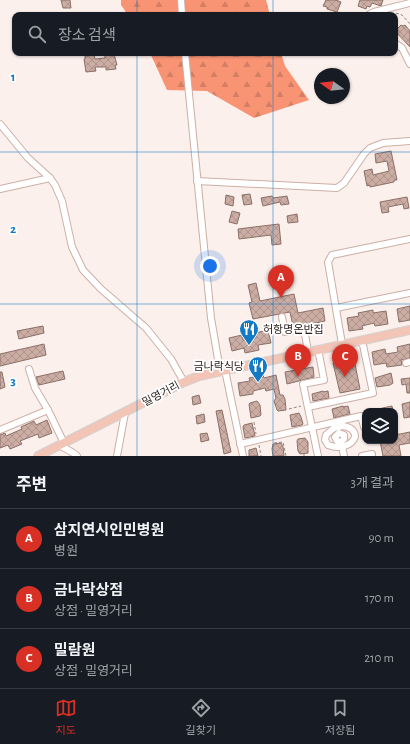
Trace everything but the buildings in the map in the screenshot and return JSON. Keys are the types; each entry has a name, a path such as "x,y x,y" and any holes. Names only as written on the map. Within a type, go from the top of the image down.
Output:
{"main road":[{"name":"밀영거리","path":"38,456 184,382 199,376 410,330"}],"street":[{"path":"181,0 182,12"},
{"path":"374,12 410,3"},
{"path":"398,45 402,48 410,64"},
{"path":"185,56 211,318 218,360 220,365 225,370 243,456"},
{"path":"0,124 28,158 50,178 62,201 72,248 83,270 101,289 146,328 172,359 184,382"},
{"path":"197,181 337,188 344,183 364,154 370,148 383,144 410,141"},
{"path":"0,189 50,178"},
{"path":"342,344 328,262 330,257 332,255 410,239"},
{"path":"336,308 410,293"},
{"path":"282,317 285,332 304,328 308,352"},
{"path":"307,406 373,393 362,340"},
{"path":"318,349 324,380 303,384 318,456"},
{"path":"29,369 35,388 48,410 62,444 66,450 73,452 77,456"},
{"path":"0,430 48,410"},
{"path":"117,456 125,413"},
{"path":"240,444 312,427 338,427 343,426 350,428 355,434 352,441 331,446 326,443 326,435 328,433 338,427 361,416 362,420"},
{"path":"338,427 344,438 341,444 344,456"},
{"path":"362,456 372,454"}],"path":[{"path":"386,9 394,12"},
{"path":"398,14 402,15 410,24"},
{"path":"289,408 307,406"},
{"path":"274,443 283,442 286,456"}],"green space":[{"path":"121,0 266,0 269,12 126,12 121,5"},
{"path":"151,56 282,56 285,66 309,100 254,118 207,91 167,90"}],"place":[{"name":"삼지연시인민병원","path":"281,298"},
{"name":"허항명온반집","path":"249,346"},
{"name":"금나락상점","path":"298,377"},
{"name":"밀람원","path":"345,377"},
{"name":"금나락식당","path":"258,383"}]}
